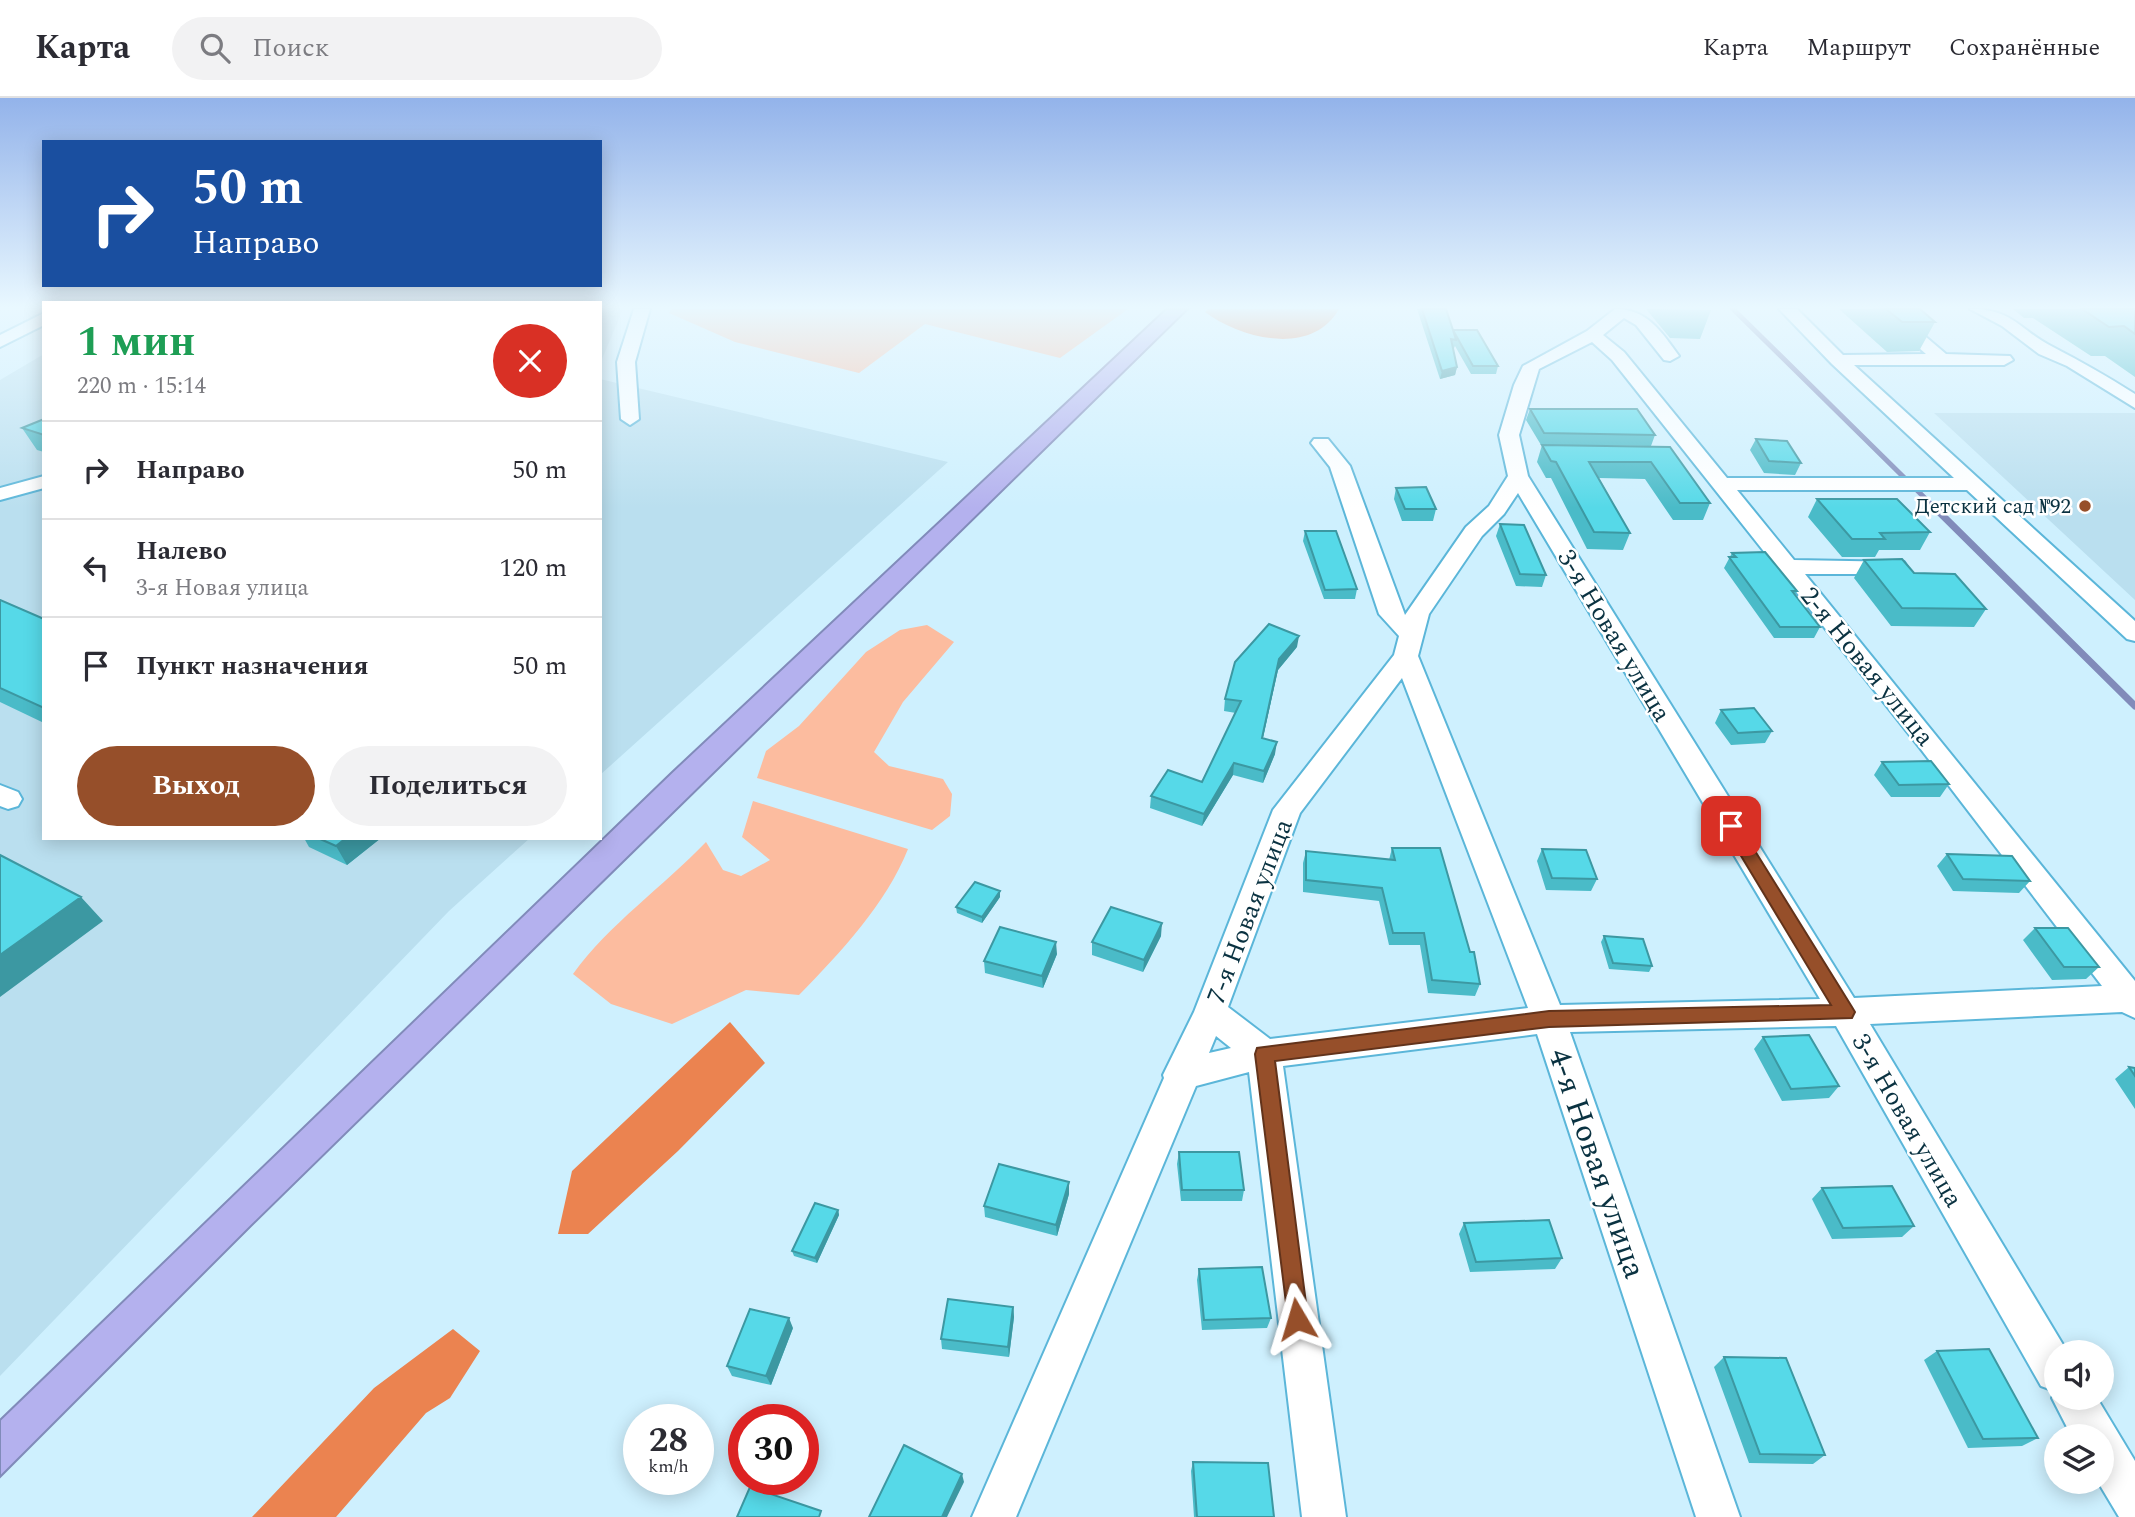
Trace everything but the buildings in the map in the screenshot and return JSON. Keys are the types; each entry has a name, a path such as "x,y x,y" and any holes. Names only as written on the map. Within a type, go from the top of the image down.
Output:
{"street":[{"path":"627,375 630,419"},
{"path":"1524,461 1509,435 1527,375"},
{"name":"2-я Новая улица","path":"1633,375 2133,1000"},
{"path":"1854,375 2132,629"},
{"path":"2093,375 2135,402"},
{"name":"4-я Новая улица","path":"1321,443 1340,466 1391,614 1409,646 1549,1019 1718,1517"},
{"path":"1671,454 1697,455"},
{"name":"7-я Новая улица","path":"994,1517 1180,1075 1210,1012 1287,810 1409,646 1417,614 1474,532 1497,510 1524,461"},
{"name":"3-я Новая улица","path":"1524,461 2044,1351"},
{"path":"0,494 42,483"},
{"path":"1721,484 1972,484"},
{"path":"1788,567 1896,566 1906,575"},
{"path":"1180,1075 1264,1054 1549,1019 1845,1012 2133,1000"},
{"path":"1210,1012 1264,1054 1324,1517"},
{"path":"2114,1467 2135,1502"}],"shaded area":[{"path":"8,375 42,375 42,840 528,840 449,911 0,1376 0,380"},
{"path":"602,379 948,462 602,773"},
{"name":"Детский сад №92","path":"1934,413 2135,413 2135,600"},
{"path":"927,625 954,642 903,702 874,752 889,766 943,779 952,794 950,816 932,830 757,778 766,751 799,726 866,652 900,630"},
{"path":"753,801 908,849 875,908 799,995 746,990 672,1024 611,1004 573,974 620,922 706,842 723,870 741,876 770,860 742,837"},
{"path":"730,1022 765,1063 678,1151 588,1234 558,1234 572,1171"},
{"path":"453,1329 480,1351 450,1398 426,1413 336,1517 252,1517 374,1388"}],"water":[{"path":"1095,375 1120,375 250,1227 0,1477 0,1420 672,772"}],"waterway":[{"path":"1800,375 1935,508"},
{"path":"1933,506 2135,706"}],"place":[{"name":"Детский сад №92","path":"2085,506"}],"route":[{"path":"1297,1319 1264,1054 1549,1019 1845,1012 1731,826"}]}
